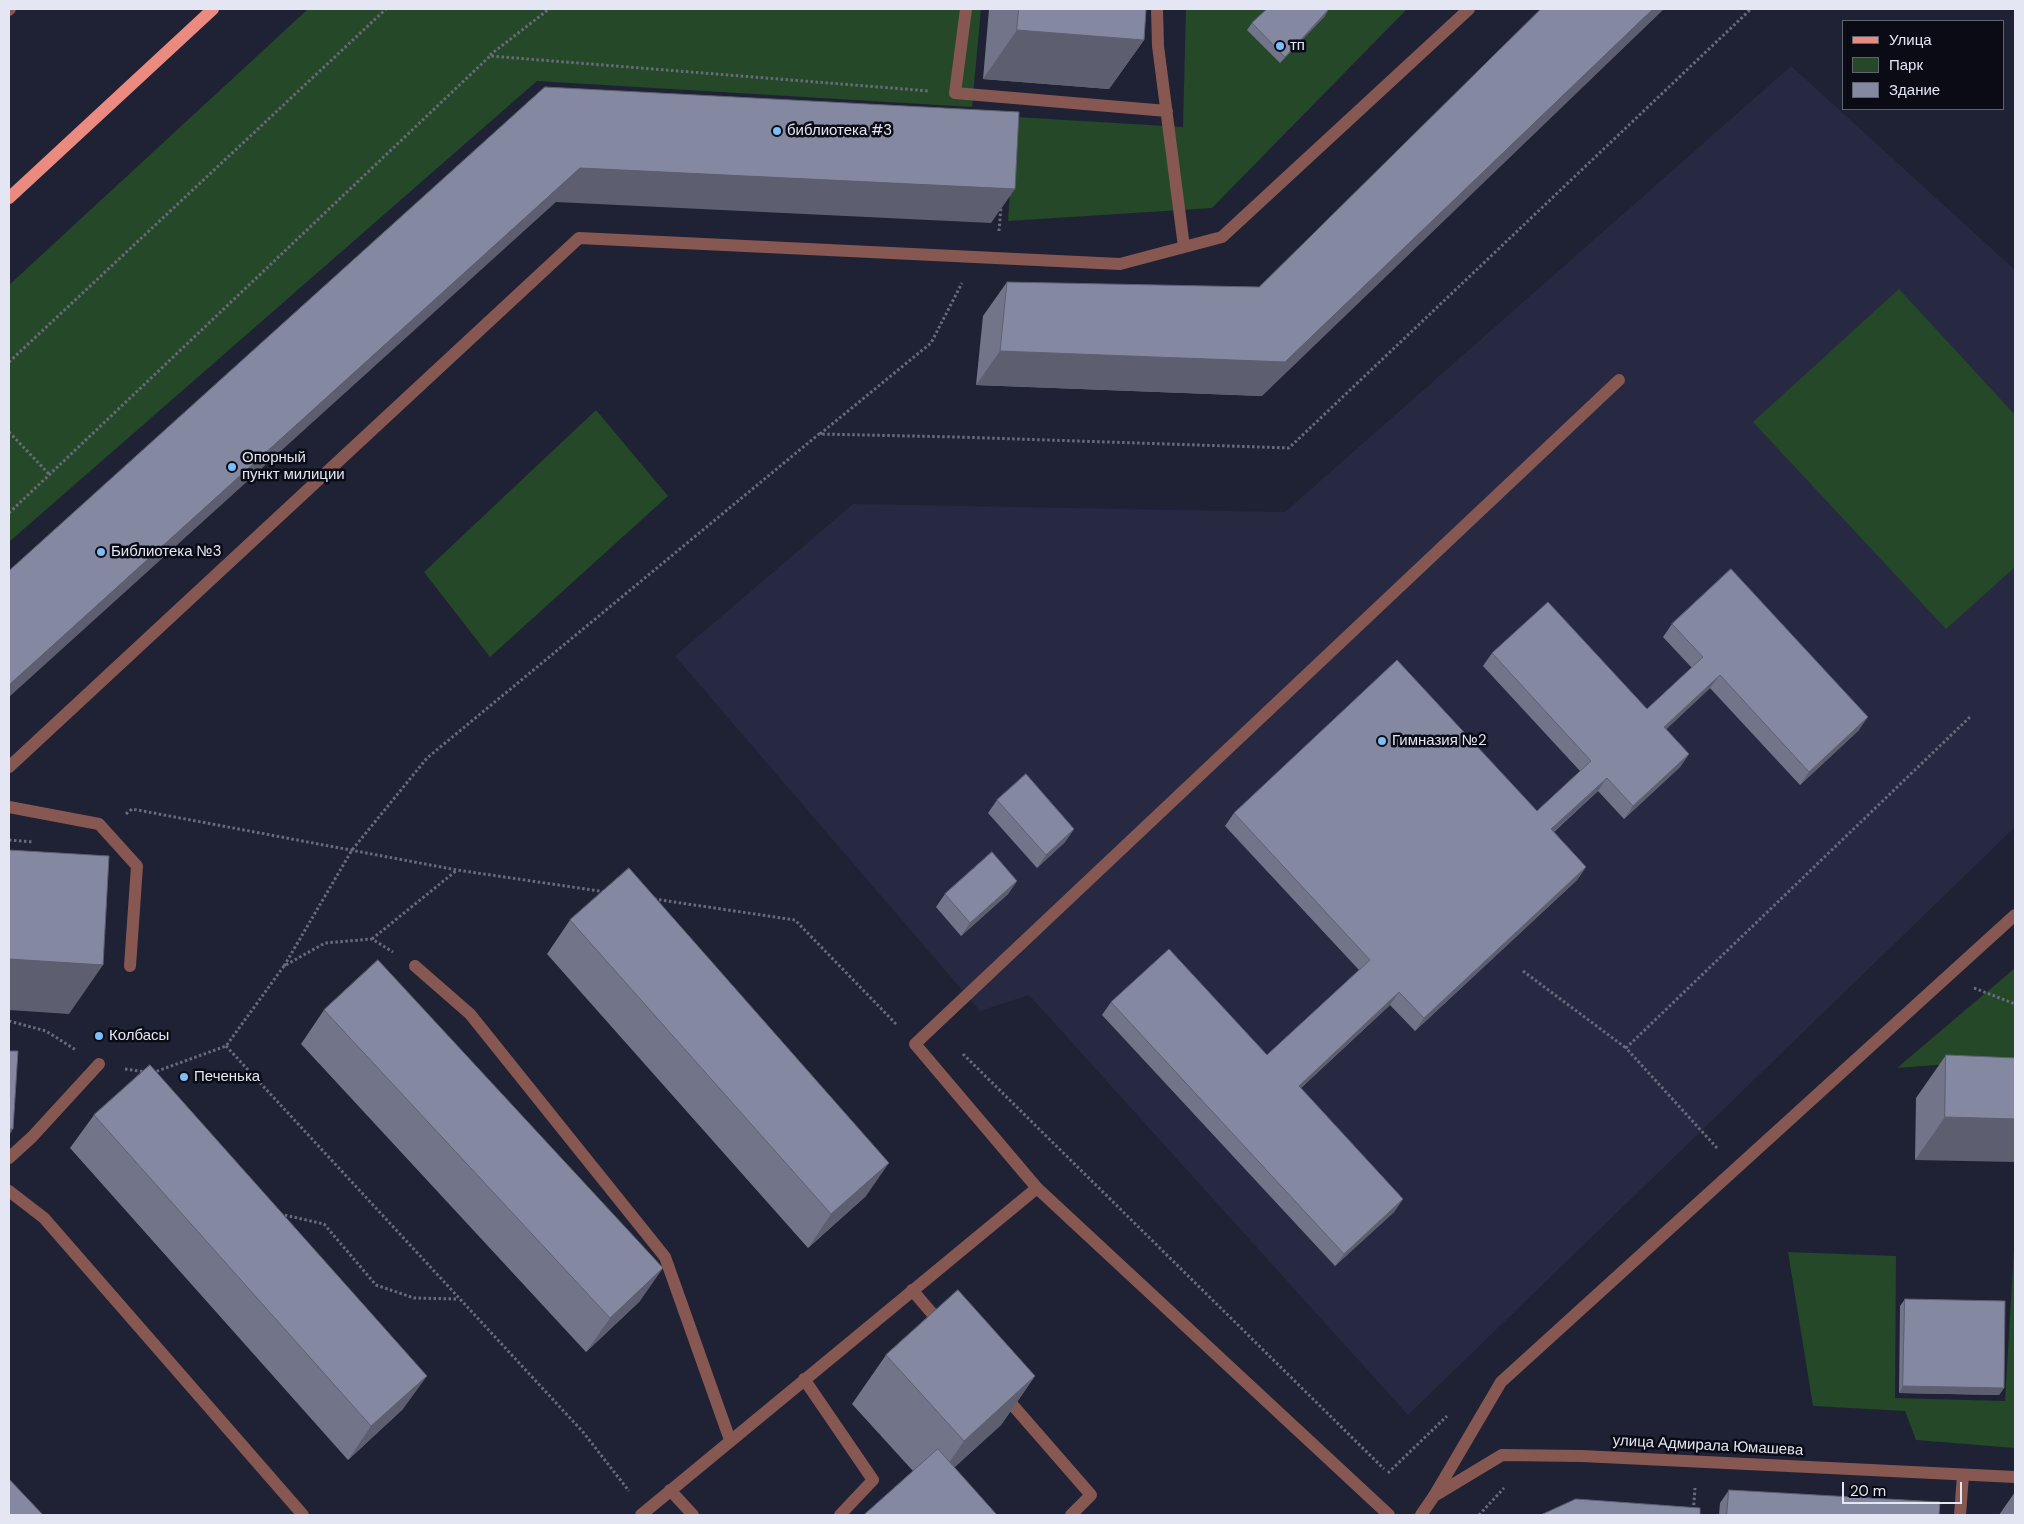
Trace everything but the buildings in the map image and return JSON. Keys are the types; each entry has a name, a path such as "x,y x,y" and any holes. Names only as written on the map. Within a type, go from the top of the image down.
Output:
{"main road":[{"path":"9,198 213,9"}],"street":[{"path":"966,9 955,93 1167,111"},
{"path":"1157,9 1158,46 1184,247"},
{"path":"9,767 578,238 1120,264 1222,236 1469,9"},
{"path":"1389,1515 1037,1188 915,1044 1619,380"},
{"path":"9,807 99,824 136,866 130,966"},
{"path":"1434,1496 1500,1382 2015,915"},
{"path":"415,966 470,1014 665,1257 730,1440"},
{"path":"9,1158 32,1137 99,1064"},
{"path":"641,1515 1037,1188"},
{"path":"9,1190 44,1218 303,1515"},
{"path":"912,1290 951,1334"},
{"path":"804,1379 873,1480 840,1515"},
{"path":"995,1385 1091,1495 1071,1515"},
{"name":"улица Адмирала Юмашева","path":"1423,1512 1434,1496 1502,1455 1582,1456 2015,1477"},
{"path":"1960,1515 1963,1475"},
{"path":"670,1490 694,1515"}],"path":[{"path":"9,362 386,9"},
{"path":"9,514 490,56 549,9"},
{"path":"819,434 956,436 1289,448 1751,9"},
{"path":"490,56 955,93"},
{"path":"9,1021 46,1030 99,1064 152,1073 226,1046 284,966 352,850 428,758 931,343 976,256 998,238 1001,198"},
{"path":"9,432 50,474"},
{"path":"1626,1048 1971,716"},
{"path":"132,809 458,870 612,893"},
{"path":"284,966 326,943 372,939 458,870"},
{"path":"650,899 795,920 915,1044"},
{"path":"372,939 415,966"},
{"path":"1524,970 1626,1048 1720,1152"},
{"path":"1946,978 2015,1004"},
{"path":"934,1026 1423,1512"},
{"path":"226,1046 458,1300 583,1432 631,1494 670,1490"},
{"path":"152,1073 158,1080"},
{"path":"279,1214 324,1224 376,1285 414,1298 458,1300"},
{"path":"1693,1515 1695,1482"}],"shaded area":[{"name":"Гимназия №2","path":"1791,66 2015,270 2015,827 1408,1415 1029,995 980,1011 675,656 853,504 1285,512"}],"green space":[{"path":"308,9 981,9 972,107 537,81 9,542 9,285"},
{"path":"1186,9 1407,9 1212,208 1008,221 1015,117 1183,127"},
{"path":"1899,289 2015,415 2015,567 1946,629 1753,422"},
{"path":"596,410 668,496 490,657 424,572"},
{"path":"2015,968 2015,1059 1897,1068"},
{"path":"2015,1232 2015,1448 1916,1440 1905,1411 1813,1406 1788,1252 1896,1256 1895,1398 2005,1401"}],"place":[{"name":"тп","path":"1280,46"},
{"name":"библиотека #3","path":"777,131"},
{"name":"Опорный пункт милиции","path":"232,467"},
{"name":"Библиотека №3","path":"101,552"},
{"name":"Гимназия №2","path":"1382,741"},
{"name":"Колбасы","path":"99,1036"},
{"name":"Печенька","path":"184,1077"}]}
